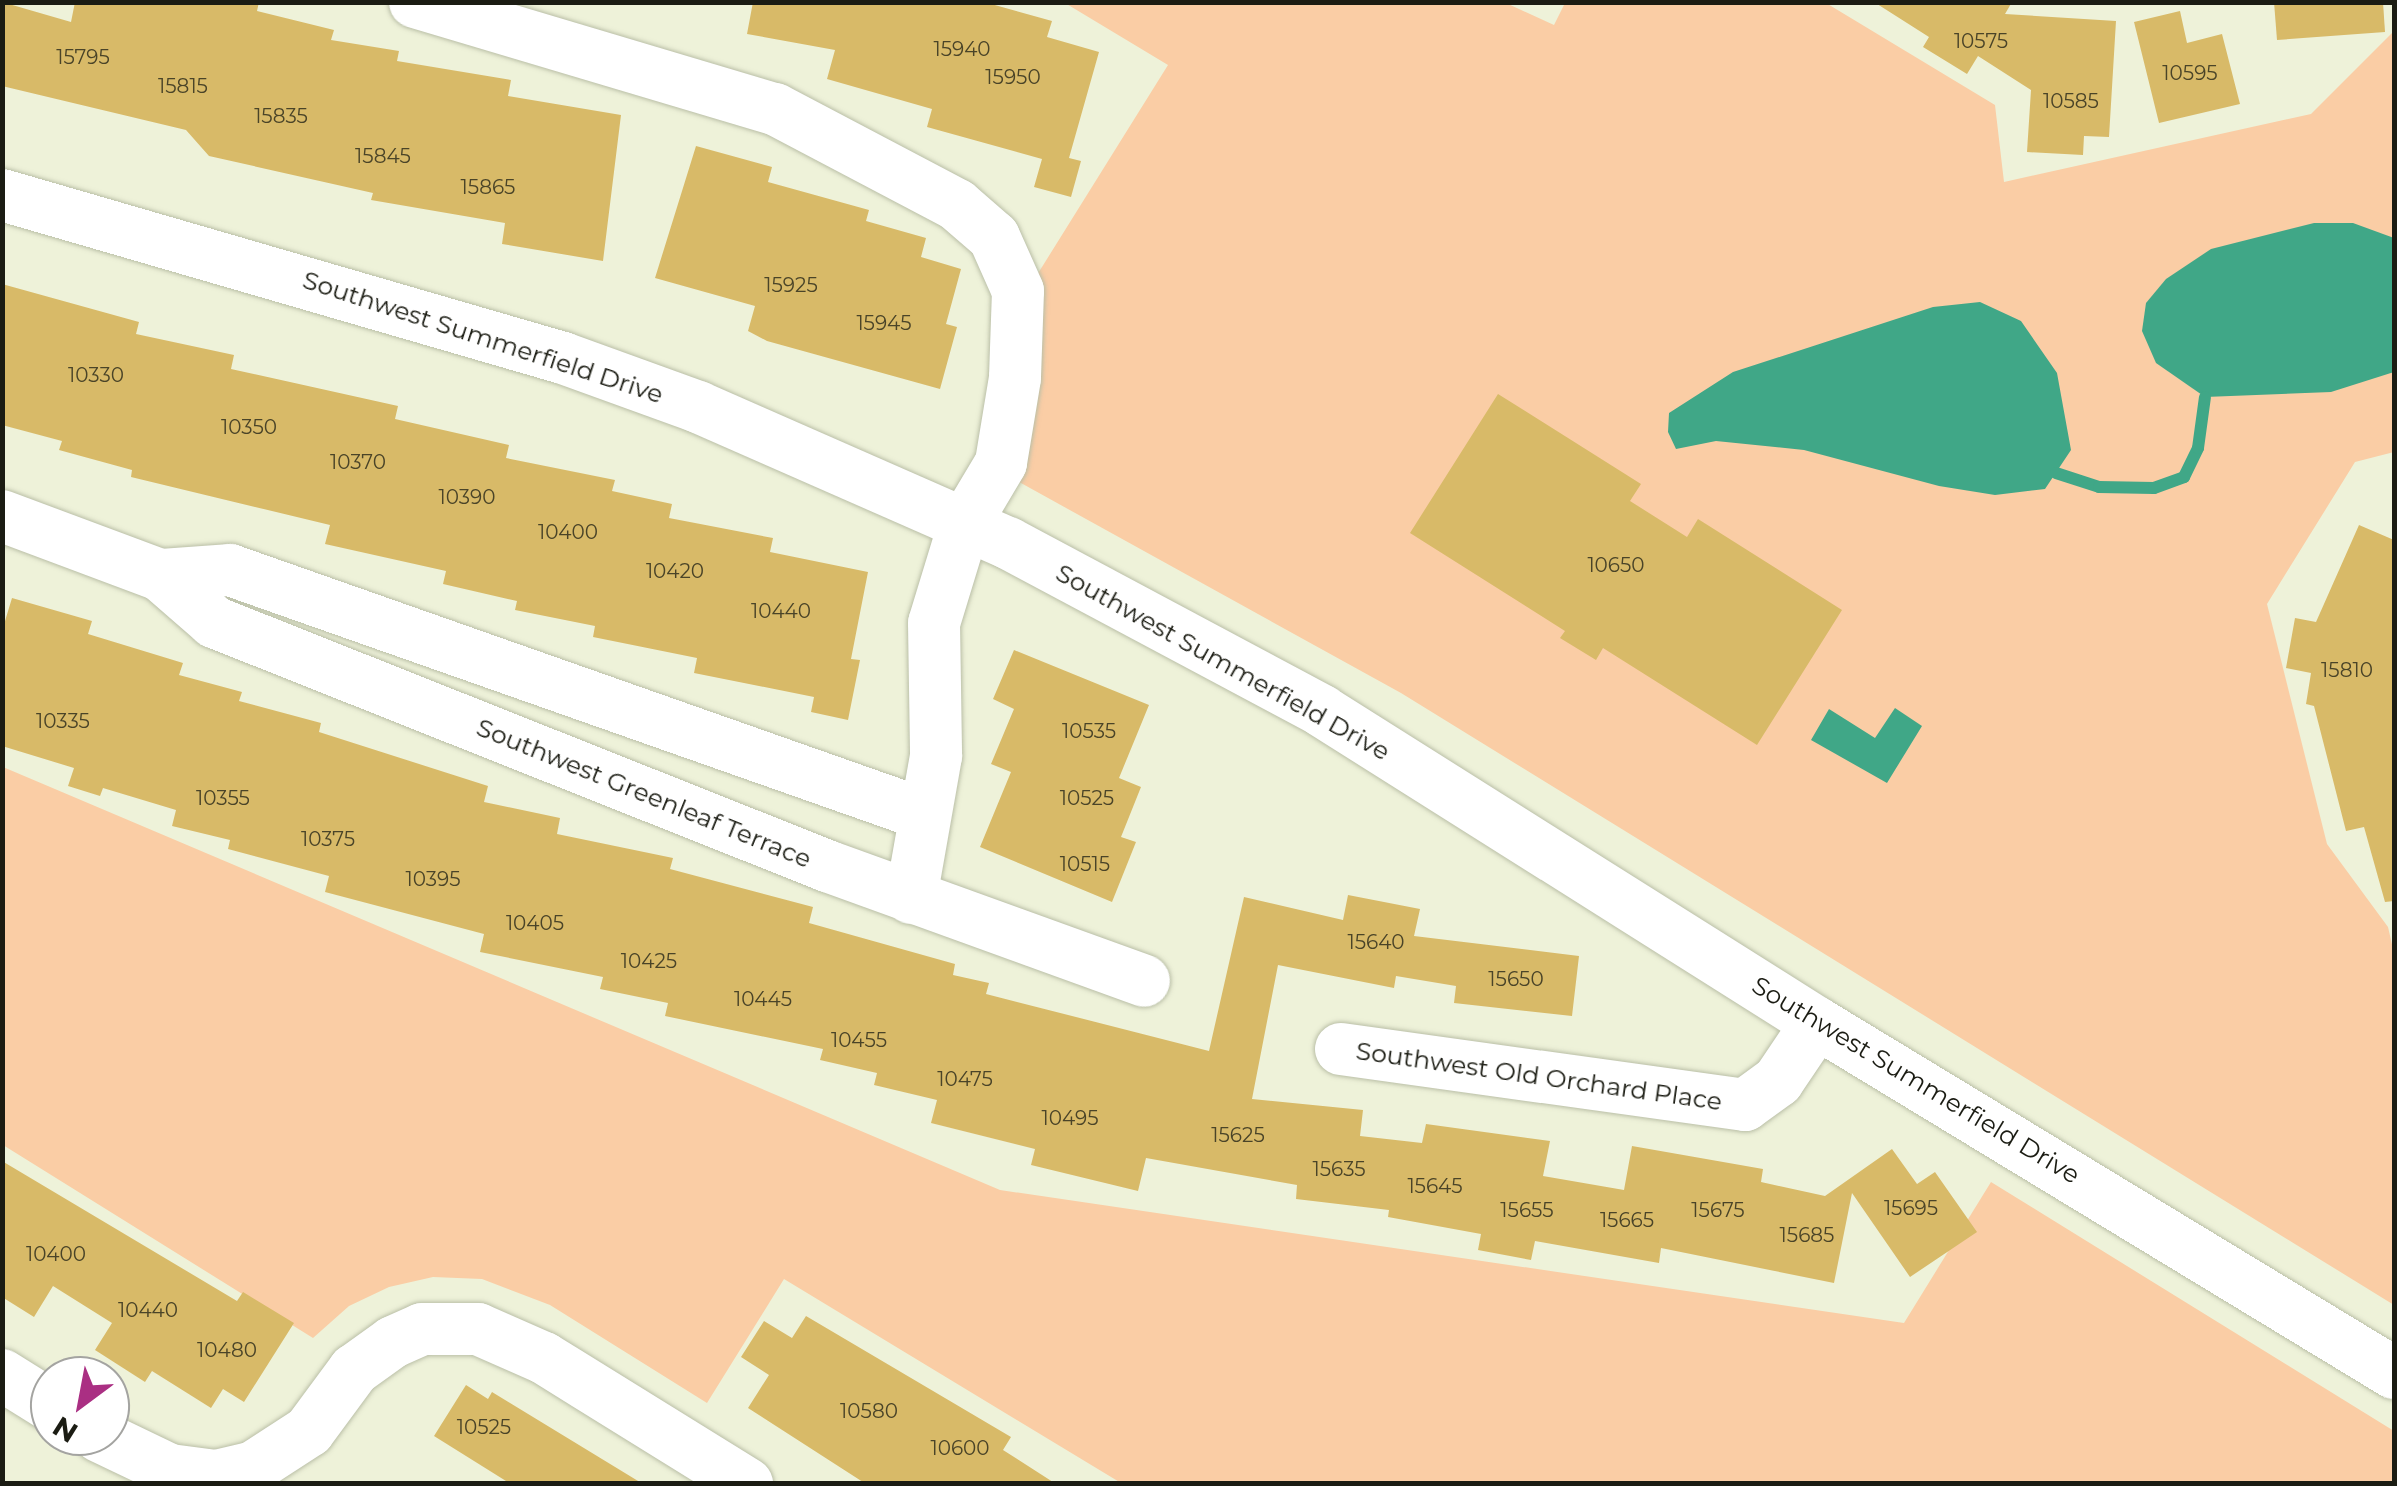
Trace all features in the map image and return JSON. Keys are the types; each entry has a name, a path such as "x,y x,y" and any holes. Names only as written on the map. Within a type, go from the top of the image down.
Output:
{"street":[{"path":"415,2 775,109 957,205 994,237 1018,291 1015,378 1000,463 964,525 934,622 936,756 923,814 912,898"},
{"name":"Southwest Summerfield Drive","path":"2,195 563,358 698,407 964,525 1322,711 1817,1023 2394,1373"},
{"name":"Southwest Greenleaf Terrace","path":"2,516 160,575 214,622 912,898 1144,980"},
{"name":"Southwest Greenleaf Terrace","path":"160,575 230,570 923,814"},
{"name":"Southwest Old Orchard Place","path":"1341,1049 1746,1105 1778,1081 1817,1023"},
{"path":"108,1457 216,1476 252,1468 309,1431 354,1370 393,1342 422,1329 478,1330 544,1358 747,1484"},
{"path":"2,1375 30,1392"}],"shaded area":[{"path":"1065,3 1506,3 1554,25 1565,3 1826,3 1995,105 2004,182 2311,114 2394,31 2394,452 2355,462 2267,604 2327,844 2388,927 2394,953 2394,1305 1401,693 1010,477 1032,283 1168,65"},
{"path":"2314,223 2353,223 2394,238 2394,372 2331,392 2205,397 2156,363 2142,331 2146,303 2166,279 2211,249"},
{"path":"1980,302 2021,321 2057,373 2071,450 2045,489 1995,495 1939,486 1804,450 1716,441 1676,449 1668,432 1669,413 1733,372 1933,307"},
{"path":"1895,708 1922,726 1887,783 1811,740 1829,709 1875,738"},
{"path":"3,767 1000,1190 1904,1323 1991,1182 2394,1431 2394,1483 1121,1483 784,1279 707,1403 550,1305 482,1279 433,1277 389,1287 349,1306 313,1338 3,1145"}],"building":[{"path":"2,2 71,22 75,2 259,2 257,11 334,30 331,40 399,51 397,61 511,80 508,96 621,115 603,261 502,244 505,223 371,200 373,193 209,156 186,130 2,86"},
{"path":"753,2 984,2 1052,21 1047,37 1099,52 1069,158 1081,161 1071,197 1034,187 1042,159 927,127 932,109 827,79 835,50 747,34"},
{"path":"1874,2 2012,2 2005,14 2116,21 2109,137 2084,136 2083,155 2027,152 2031,90 1978,56 1967,74 1923,47 1929,37"},
{"path":"2274,2 2383,2 2385,32 2277,40"},
{"path":"2180,11 2187,43 2222,34 2240,104 2159,123 2134,22"},
{"path":"696,146 772,167 768,182 869,210 866,221 926,238 921,257 961,269 946,324 957,327 940,389 767,341 748,331 755,306 655,278"},
{"path":"2,284 139,322 136,334 234,355 231,369 398,406 395,419 509,445 506,458 615,480 612,491 672,504 669,518 773,538 770,552 868,572 851,659 860,660 848,720 811,712 814,697 694,673 697,658 593,637 595,626 515,610 517,601 443,584 446,571 325,544 330,525 131,477 132,470 59,450 62,441 2,425"},
{"path":"1498,394 1641,484 1630,501 1687,537 1698,519 1842,610 1757,745 1603,648 1596,660 1560,638 1565,631 1410,533"},
{"path":"2359,525 2394,540 2394,901 2385,902 2364,827 2346,831 2314,706 2306,704 2311,673 2286,668 2295,618 2316,622"},
{"path":"12,598 92,621 88,634 183,663 179,675 242,692 239,701 321,723 319,732 488,786 484,802 560,818 557,834 673,858 670,869 813,907 809,923 955,964 953,975 989,983 986,994 1209,1051 1244,897 1343,920 1348,895 1420,909 1414,936 1579,956 1572,1016 1454,1003 1456,986 1396,976 1394,988 1278,965 1252,1099 1363,1110 1360,1136 1422,1143 1426,1124 1550,1141 1543,1176 1624,1190 1632,1146 1763,1169 1761,1182 1825,1196 1892,1149 1917,1184 1935,1172 1977,1232 1910,1277 1852,1193 1834,1283 1661,1248 1659,1263 1535,1241 1531,1260 1478,1250 1481,1234 1388,1217 1389,1210 1296,1199 1297,1185 1146,1158 1138,1191 1031,1165 1035,1149 931,1123 937,1100 874,1085 877,1073 820,1060 823,1049 665,1016 668,1003 600,989 603,977 480,952 484,934 325,892 329,876 228,849 230,840 172,826 176,810 103,788 100,796 68,786 74,768 2,746 2,631"},
{"path":"1014,650 1149,705 1119,778 1141,787 1121,837 1136,842 1112,902 980,847 1011,772 991,764 1014,709 993,699"},
{"path":"2,1161 237,1301 243,1292 294,1323 244,1402 223,1389 211,1408 152,1371 145,1382 130,1372 130,1356 104,1356 95,1350 112,1323 53,1286 34,1317 2,1297"},
{"path":"806,1316 1011,1437 1003,1450 1056,1484 866,1484 748,1408 769,1375 741,1357 764,1321 792,1338"},
{"path":"466,1385 488,1399 492,1392 643,1484 511,1484 434,1436"}],"waterway":[{"path":"2056,473 2099,487 2154,488 2184,477 2198,448 2205,397"}]}
